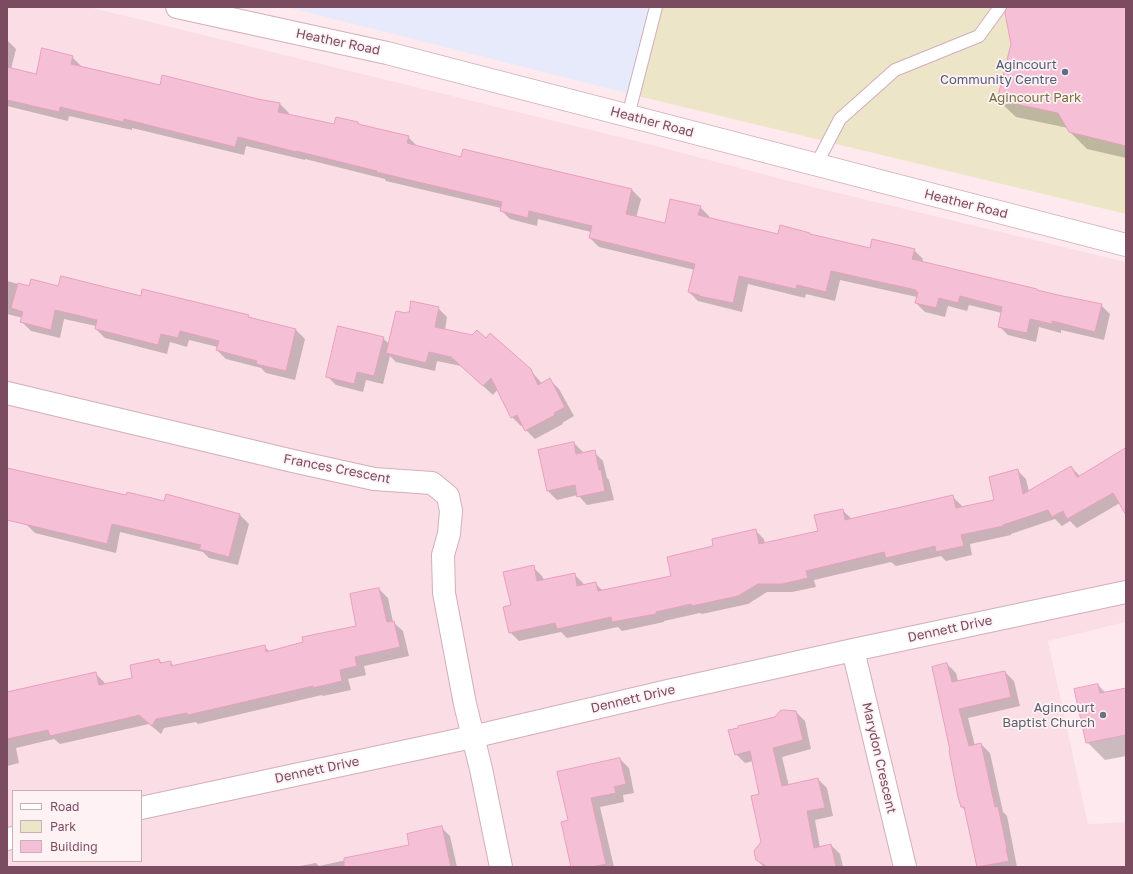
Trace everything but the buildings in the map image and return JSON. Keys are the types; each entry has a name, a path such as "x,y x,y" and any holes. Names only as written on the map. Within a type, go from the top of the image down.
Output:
{"street":[{"name":"Heather Road","path":"177,7 387,53 1126,245"},
{"name":"Frances Crescent","path":"7,393 374,479 432,483 448,496 451,511 449,534 443,555 444,593 465,704 481,769 501,867"},
{"name":"Dennett Drive","path":"142,808 472,737 668,691 853,650 1126,592"},
{"name":"Marydon Crescent","path":"853,650 905,867"}],"lane":[{"path":"628,116 656,7"},
{"path":"816,165 840,119 895,70 979,36 1000,7"}],"shaded area":[{"path":"7,7 89,7 640,142 805,185 1126,262 1126,622 1048,641 1088,824 1126,822 1126,867 7,867"},
{"path":"287,7 654,7 634,95"}],"green space":[{"name":"Agincourt Park","path":"654,7 1126,7 1126,214 634,95"}],"place":[{"name":"Agincourt Community Centre","path":"1065,72"},
{"name":"Agincourt Baptist Church","path":"1103,715"}]}
